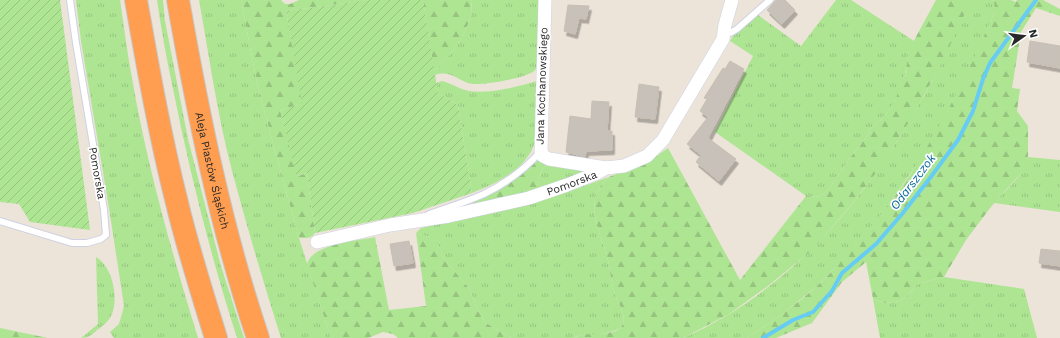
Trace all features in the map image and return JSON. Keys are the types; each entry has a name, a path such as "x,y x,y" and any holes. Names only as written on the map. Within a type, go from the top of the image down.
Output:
{"highway":[{"path":"136,0 148,67 175,195 196,274 216,338"},
{"name":"Aleja Piastów Śląskich","path":"178,0 208,158 229,243 258,338"}],"street":[{"name":"Jana Kochanowskiego","path":"545,0 541,151 543,156 549,158 606,168"},
{"name":"Pomorska","path":"317,242 348,234 406,222 449,216 528,198 581,180 606,168 624,166 647,156 663,140 723,39 724,25 732,0"}],"lane":[{"name":"Pomorska","path":"0,221 72,243 87,243 101,239 106,235 104,210 70,0"},
{"path":"724,34 737,29 770,0"},
{"path":"406,222 484,194 525,168 541,151"}],"green space":[{"path":"0,0 60,0 90,230 30,222 19,204 0,202"},
{"path":"76,0 120,0 130,68 145,144 170,242 198,338 114,338 110,332 119,324 124,306 81,41"},
{"path":"157,0 163,0 165,21 188,139 221,266 244,338 237,338 201,212 179,116"},
{"path":"199,0 241,0 258,88 299,238 331,338 281,338 261,274 226,147 217,105"},
{"path":"241,0 281,0 285,4 290,4 299,0 368,0 286,11 303,104 280,110 298,176 307,173 315,233 310,237 299,238 258,88"},
{"path":"367,0 423,0 438,93 458,105 472,193 413,213 315,233 307,173 297,176 280,110 302,104 286,11"},
{"path":"423,0 471,0 472,9 470,19 461,39 448,57 434,71"},
{"path":"471,0 539,0 536,69 516,78 479,84 468,83 451,75 435,75 434,71 448,57 461,39 466,29 472,9"},
{"path":"836,0 851,0 914,41 908,54 907,66 901,88 894,103 887,113 870,129 867,136 829,189 822,195 816,197 806,196 715,132 753,56 730,41 733,36 758,15 801,46"},
{"path":"936,0 971,0 942,63 912,117 882,165 852,204 813,249 768,286 729,314 683,338 574,338 585,334 612,332 621,327 624,319 622,310 614,292 607,256 595,215 594,205 596,195 601,186 609,177 642,163 668,148 740,280 806,196 816,197 822,195 829,189 867,136 870,129 887,113 894,103 906,72 908,54 911,46"},
{"path":"971,0 993,0 995,2 995,12 964,81 938,130 917,164 884,211 846,257 817,286 781,315 747,338 683,338 719,320 753,298 785,273 815,246 842,216 868,184 916,109 928,88"},
{"path":"994,0 1011,0 1016,2 1017,0 1043,0 1060,9 1060,16 1036,8 1021,32 1012,88 1020,89 1017,111 1028,126 1028,157 1026,166 1022,172 994,203 966,240 944,277 917,284 907,296 900,301 885,303 873,299 866,262 842,282 812,323 776,338 747,338 792,307 823,280 857,243 899,191 929,144 959,88 995,12"},
{"path":"442,81 469,91 486,92 520,86 537,81 536,137 533,148 528,157 502,179 472,193 458,105 438,93 436,83"},
{"path":"1028,157 1060,160 1060,212 994,203 1019,176"},
{"path":"541,160 548,162 543,168 537,184 537,192 473,206 473,200 511,181 537,161"},
{"path":"548,162 591,169 537,192 537,184 543,168"},
{"path":"609,177 601,186 596,195 594,205 597,225 607,256 614,292 622,310 624,319 621,327 613,331 577,336 574,338 511,338 486,323 478,311 469,288 444,259 439,246 429,237 416,233 421,228 509,209 547,199"},
{"path":"416,233 434,240 439,246 444,259 469,288 478,311 486,323 511,338 398,338 393,334 383,332 368,338 331,338 307,264 311,257 317,252 336,244 375,237 389,310 426,306"},
{"path":"96,257 102,261 113,282 115,299 114,307 111,317 106,323 90,336 81,338 98,324"},
{"path":"944,277 1024,289 1037,338 880,338 873,299 885,303 900,301 907,296 917,284"},
{"path":"0,328 48,338 0,338"}],"building":[{"path":"776,0 785,0 795,10 782,24 767,10"},
{"path":"568,5 589,6 586,19 579,18 575,34 564,31"},
{"path":"1030,41 1060,46 1060,68 1027,62"},
{"path":"730,61 744,69 708,138 736,159 719,181 696,162 701,155 687,144 708,117 700,111 707,99 704,98 723,68 725,69"},
{"path":"639,84 659,87 655,119 635,117"},
{"path":"592,101 609,102 607,131 612,131 612,150 586,151 585,157 566,152 570,116 591,119"},
{"path":"409,241 413,263 394,266 390,244"},
{"path":"1041,249 1060,251 1060,266 1039,263"}],"waterway":[{"name":"Odarszczok","path":"763,338 793,320 813,312 832,291 842,273 876,244 902,214 958,140 973,111 983,79 990,63 1036,0"}]}
